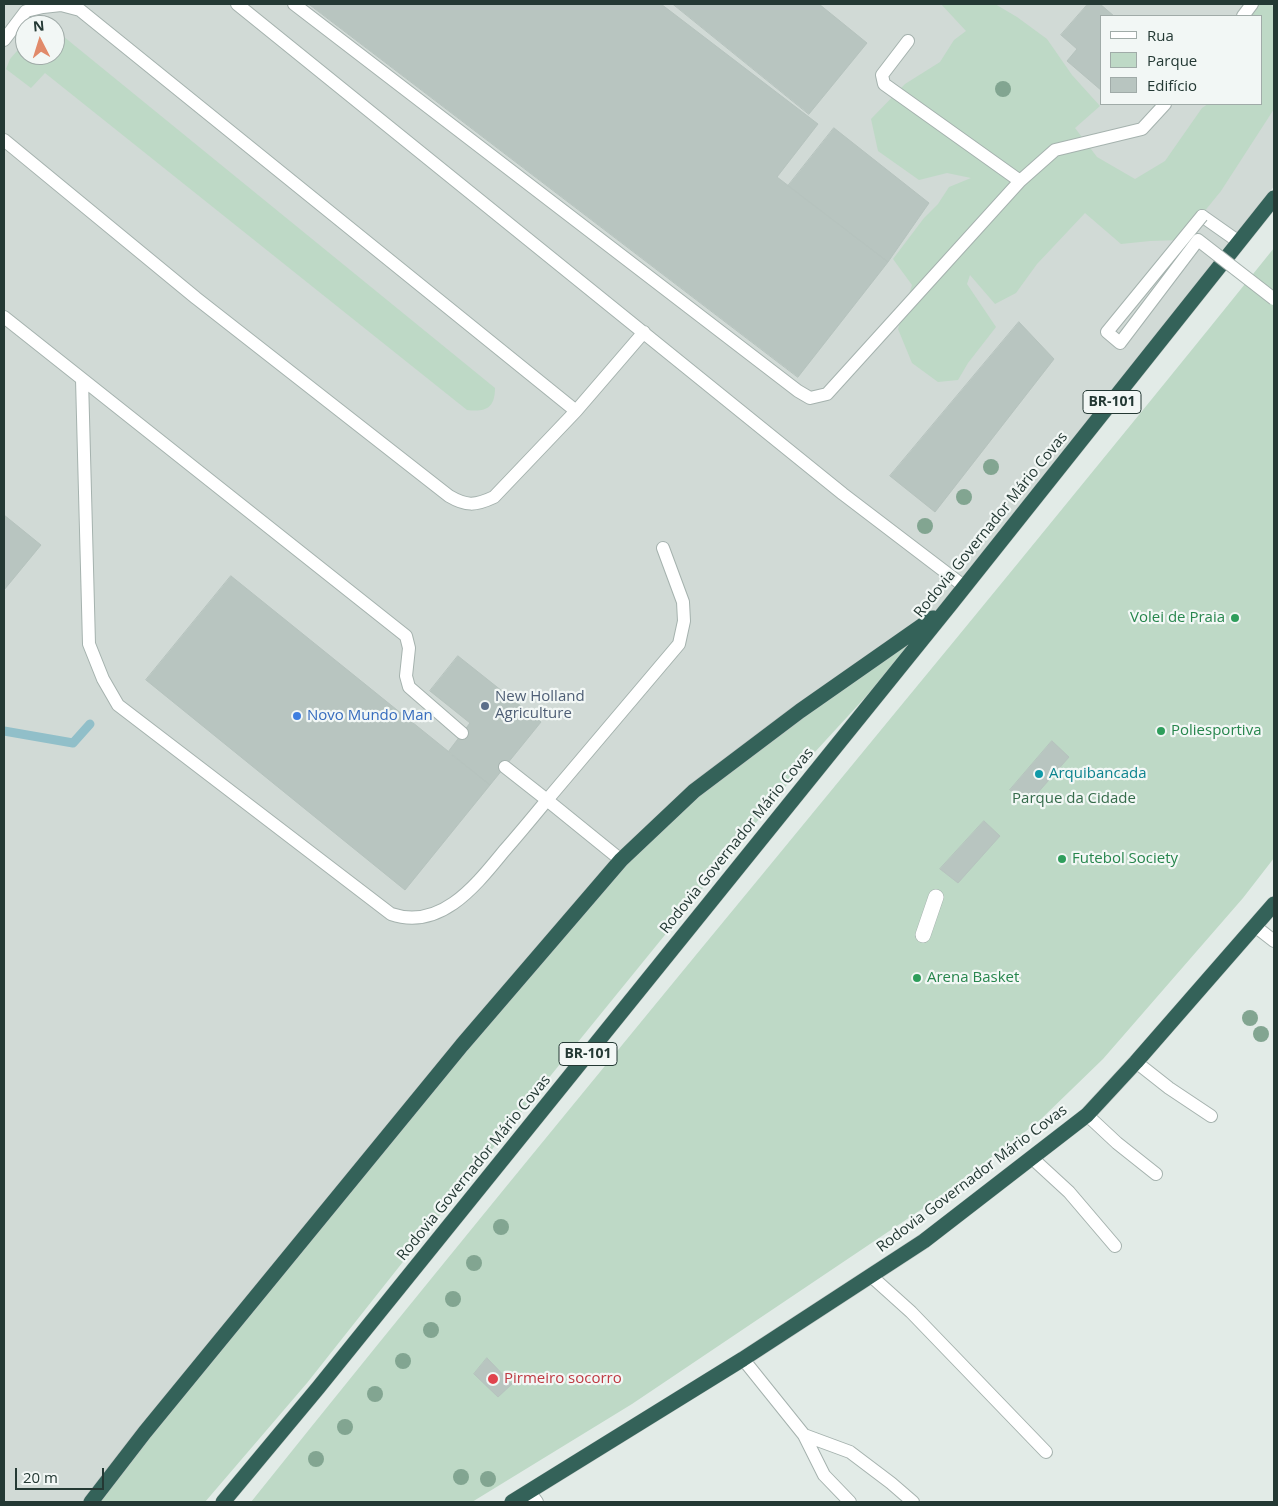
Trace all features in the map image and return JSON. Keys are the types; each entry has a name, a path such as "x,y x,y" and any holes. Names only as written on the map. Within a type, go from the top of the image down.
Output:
{"highway":[{"name":"Rodovia Governador Mário Covas","path":"223,1502 318,1388 965,587 1274,198"},
{"path":"91,1502 152,1424 462,1045 621,860 694,791 800,711 950,605"},
{"name":"Rodovia Governador Mário Covas","path":"512,1502 533,1497 924,1241 1032,1158 1087,1114 1136,1062 1256,927 1274,904"}],"street":[{"path":"924,935 936,897"}],"lane":[{"path":"237,4 843,494 965,587"},
{"path":"294,4 798,392 810,398 827,394 1020,181 1055,150 1142,129 1164,105"},
{"path":"1244,15 1252,4"},
{"path":"4,40 26,12 43,7 61,5 80,10 576,411"},
{"path":"908,41 882,75 884,84 1020,181"},
{"path":"4,140 196,298 448,496 460,503 477,503 494,497 576,411 644,332"},
{"path":"1239,242 1202,216 1107,332 1120,343 1198,240 1274,299"},
{"path":"4,318 406,636 409,648 406,676 409,687 462,733"},
{"path":"82,379 89,644 102,680 118,705 391,914 402,918 412,919 427,916 459,900 475,886 680,644 684,621 683,602 663,548"},
{"path":"505,767 621,860"},
{"path":"1256,927 1274,941"},
{"path":"1136,1062 1169,1088 1211,1116"},
{"path":"1087,1114 1117,1143 1156,1174"},
{"path":"1032,1158 1069,1192 1115,1246"},
{"path":"870,1276 911,1312 1046,1452"},
{"path":"743,1359 804,1435 824,1475 850,1502"},
{"path":"804,1435 850,1452 913,1502"}],"shaded area":[{"path":"4,4 1274,4 1274,186 1196,297 989,558 94,1502 4,1502"}],"green space":[{"path":"941,4 995,4 1047,39 1072,75 1100,106 1075,128 1097,157 1135,179 1165,161 1202,108 1206,105 1263,105 1263,15 1244,15 1251,4 1270,4 1274,8 1274,109 1221,191 1181,240 1121,244 1085,213 1037,264 1016,293 995,304 970,275 967,284 996,327 968,363 958,380 938,382 912,363 898,329 912,285 893,259 924,218 938,204 949,187 971,178 947,173 919,180 878,151 871,119 905,84 940,62 954,40 966,31"},
{"path":"65,38 495,388 495,395 491,405 484,409 467,410 45,73 31,88 6,69 10,59 15,53 15,65 65,65"},
{"name":"Parque da Cidade","path":"1274,248 1274,858 1243,898 1103,1059 1038,1122 928,1205 632,1404 472,1502 251,1502 505,1188"},
{"path":"950,605 803,765 543,1085 307,1383 205,1502 91,1502 621,860 694,791"}],"building":[{"path":"309,4 661,4 818,124 777,177 888,262 798,377"},
{"path":"673,4 819,4 867,43 809,114"},
{"path":"1088,4 1100,4 1113,15 1100,15 1100,89 1067,61 1077,49 1061,35"},
{"path":"834,128 929,203 888,262 788,186"},
{"path":"1019,322 1054,359 935,512 890,476"},
{"path":"4,515 41,545 4,590"},
{"name":"Novo Mundo Man","path":"231,576 490,785 405,890 146,680"},
{"name":"New Holland Agriculture","path":"458,656 541,722 490,785 448,752 470,723 430,691"},
{"name":"Arquibancada","path":"1052,741 1069,757 1028,804 1010,790"},
{"path":"984,821 1000,836 958,883 940,869"},
{"name":"Pirmeiro socorro","path":"487,1358 512,1384 498,1397 474,1374"}],"waterway":[{"path":"4,731 73,743 90,724"}],"place":[{"name":"Volei de Praia","path":"1235,618"},
{"name":"New Holland Agriculture","path":"485,706"},
{"name":"Novo Mundo Man","path":"297,716"},
{"name":"Poliesportiva","path":"1161,731"},
{"name":"Arquibancada","path":"1039,774"},
{"name":"Futebol Society","path":"1062,859"},
{"name":"Arena Basket","path":"917,978"},
{"name":"Pirmeiro socorro","path":"493,1379"}]}
